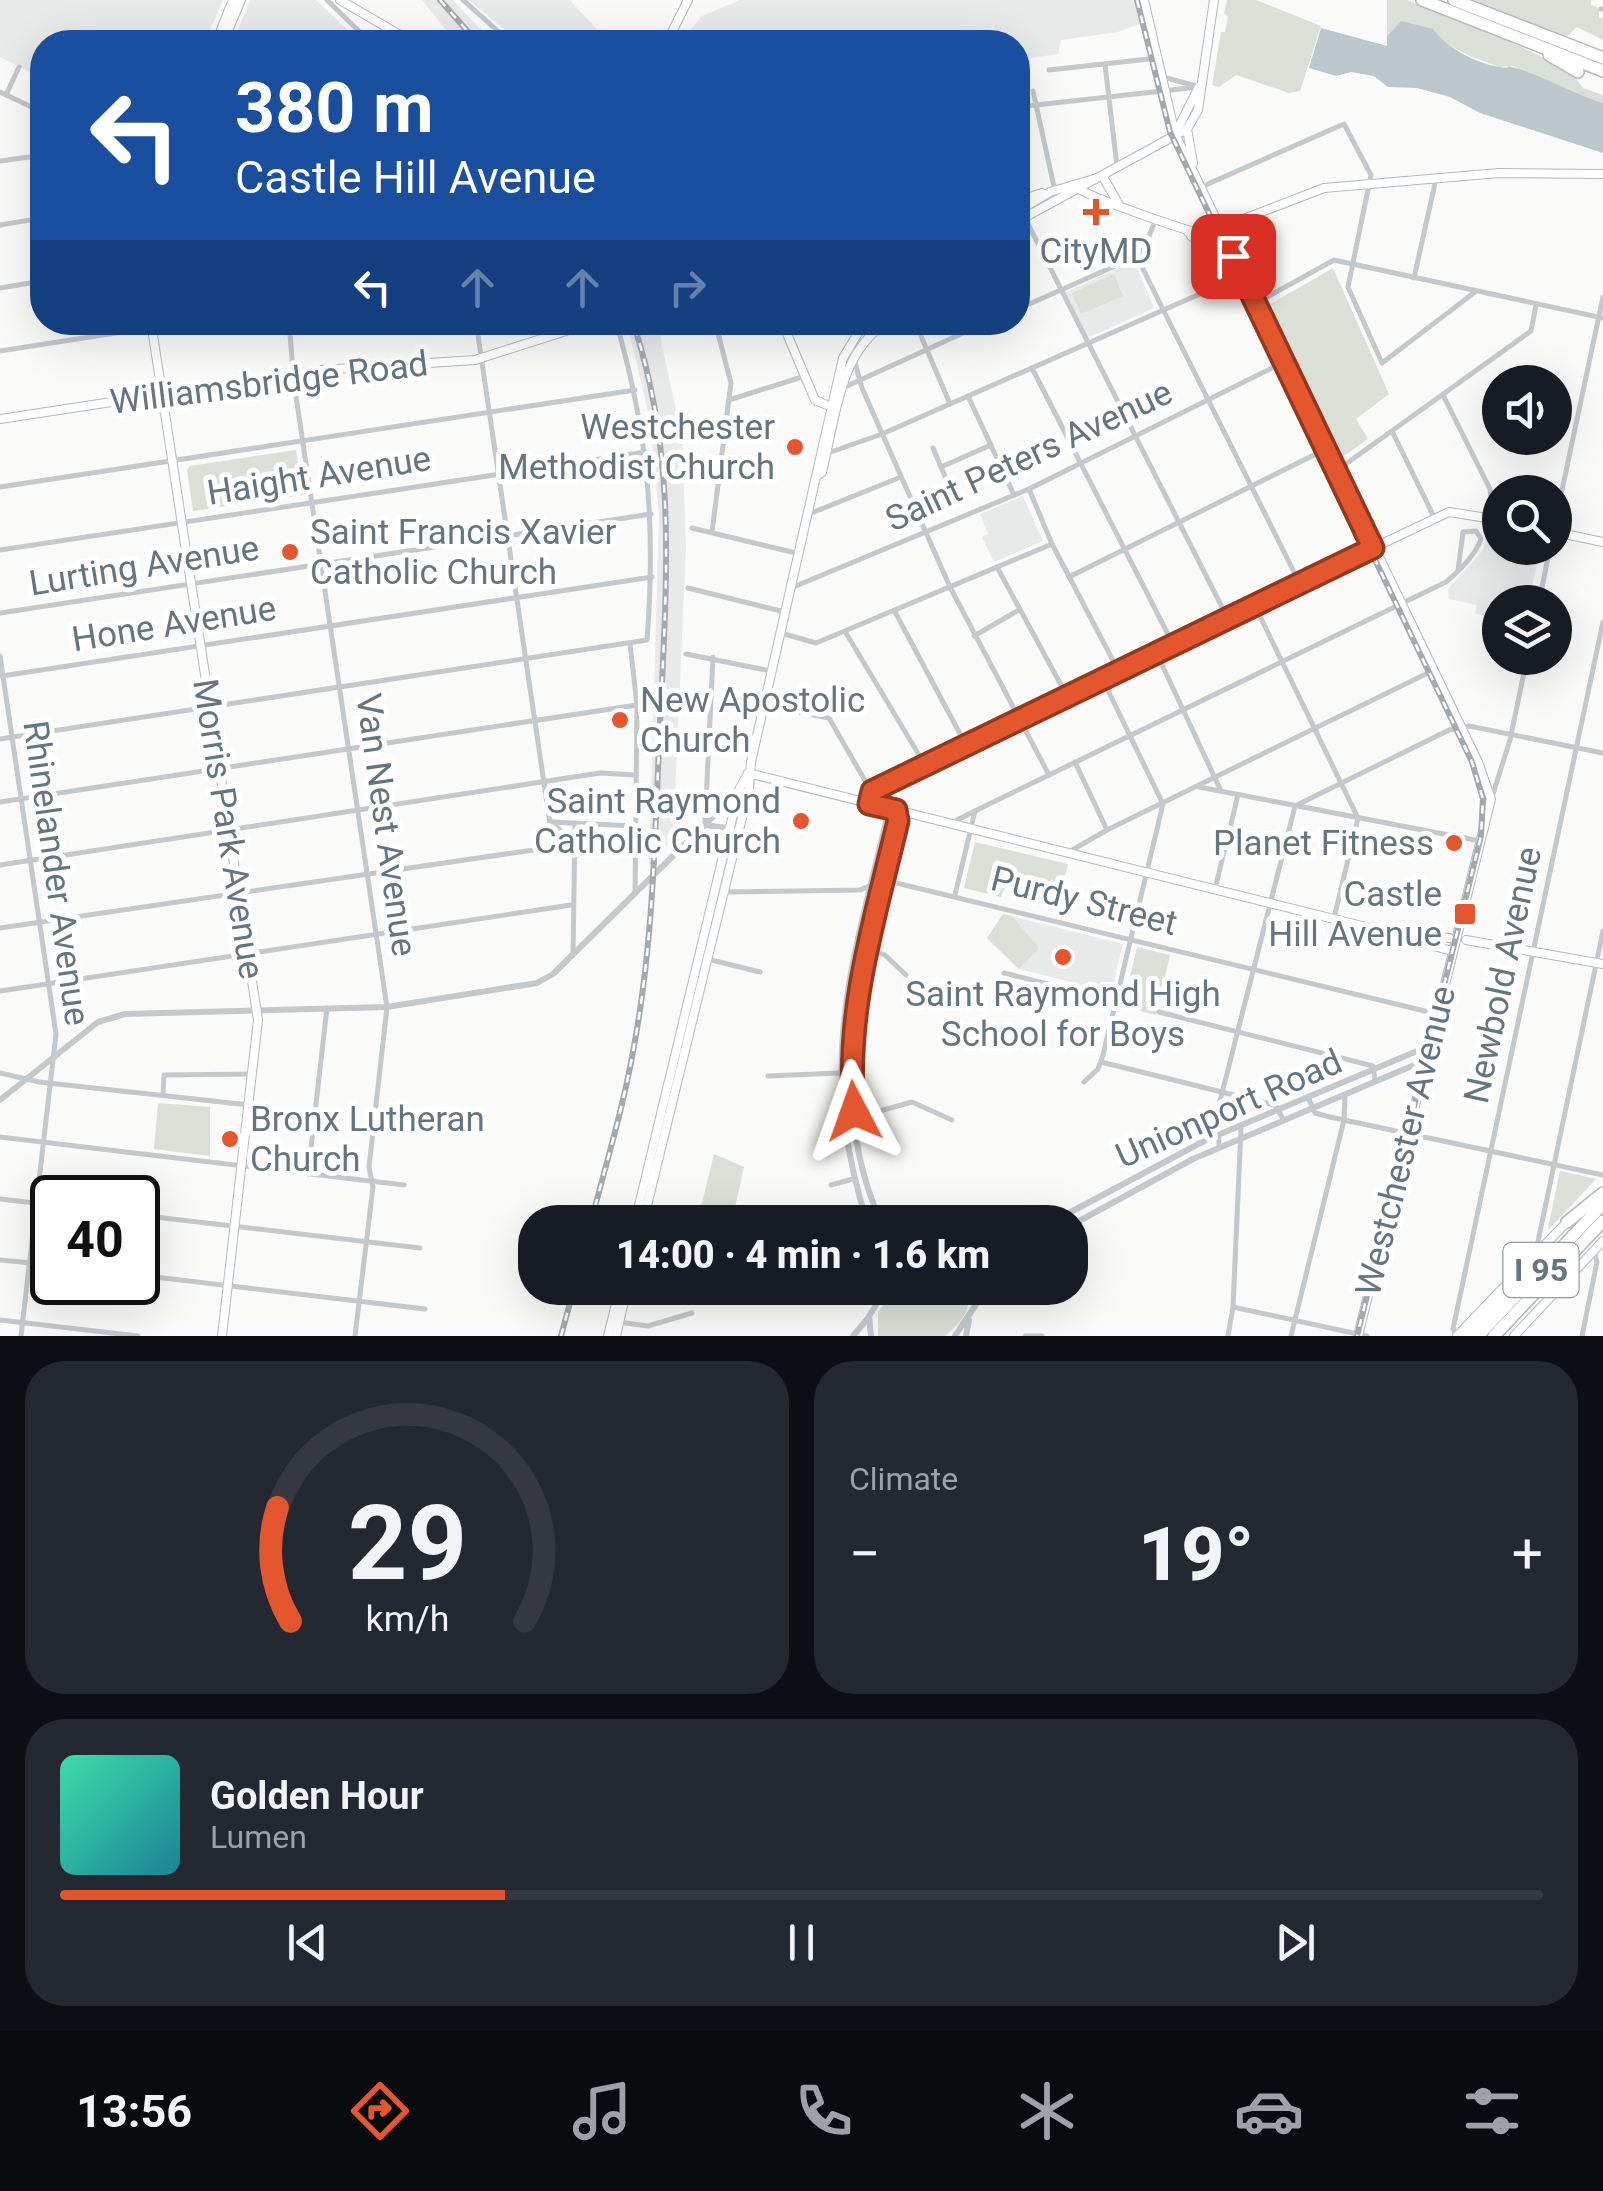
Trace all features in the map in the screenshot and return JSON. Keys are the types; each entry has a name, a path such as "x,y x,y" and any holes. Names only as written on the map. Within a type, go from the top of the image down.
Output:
{"highway":[{"path":"1422,0 1547,44 1603,58"},
{"path":"1454,0 1603,71"},
{"path":"1466,0 1482,11"},
{"path":"1547,44 1573,41"},
{"path":"1547,44 1554,62 1578,72"},
{"path":"1567,1222 1603,1192"},
{"name":"I 95","path":"1478,1336 1603,1204"},
{"name":"I 95","path":"1494,1336 1603,1220"},
{"path":"1560,1266 1603,1231"},
{"path":"1467,1336 1515,1285 1535,1254"},
{"path":"1502,1336 1534,1294"}],"main road":[{"path":"221,30 233,0"},
{"path":"229,30 241,0"},
{"path":"340,0 388,30"},
{"path":"673,30 686,0"},
{"path":"1144,0 1175,134 1478,762 1491,800"},
{"path":"1030,198 1076,188 1103,177 1187,129 1198,110 1214,0"},
{"path":"1175,134 1199,87"},
{"path":"1187,129 1196,177"},
{"path":"1188,232 1220,228 1318,189 1518,172 1603,174"},
{"path":"1103,177 1118,203"},
{"path":"1076,188 1188,232 1212,236 1220,228"},
{"path":"1030,210 1054,194"},
{"path":"1208,228 1212,212"},
{"path":"1188,232 1243,275"},
{"name":"Morris Park Avenue","path":"153,335 256,1010 253,1074 222,1336"},
{"name":"Williamsbridge Road","path":"0,419 293,374 481,359 554,335"},
{"path":"788,335 815,400 835,408"},
{"path":"643,1205 844,358 858,335"},
{"path":"835,408 852,359 870,335"},
{"path":"1373,548 1448,512 1482,517"},
{"path":"1572,536 1603,542"},
{"path":"734,829 740,790 748,773"},
{"path":"748,773 1452,950"},
{"name":"Westchester Avenue","path":"1361,1335 1491,800"},
{"path":"1378,930 1449,938"},
{"path":"1466,940 1600,963"},
{"path":"1457,1336 1603,1184"},
{"path":"1516,1335 1603,1241"},
{"path":"616,1336 618,1305"},
{"path":"608,1336 622,1305"}],"street":[{"path":"327,0 358,30"},
{"path":"463,0 497,30"},
{"path":"1049,70 1158,58"},
{"path":"1105,65 1118,168"},
{"path":"19,68 3,93 30,106"},
{"path":"1162,76 1199,87"},
{"path":"1030,106 1199,87"},
{"path":"1033,92 1054,194"},
{"path":"1200,187 1344,124 1371,175 1348,287 1382,363 1475,292"},
{"path":"0,162 30,157"},
{"path":"1414,278 1436,179"},
{"path":"1030,304 1137,256 1156,219"},
{"path":"0,224 30,220"},
{"path":"1030,234 1228,619"},
{"path":"1137,256 1300,584"},
{"path":"1256,303 1334,260 1601,318"},
{"path":"824,452 834,454 882,434 1243,275"},
{"path":"0,288 30,283"},
{"path":"1566,475 1603,297"},
{"path":"1336,471 1532,331 1536,305"},
{"path":"0,351 93,335"},
{"name":"Van Nest Avenue","path":"290,335 387,1007 355,1336"},
{"path":"478,335 553,844"},
{"path":"0,739 647,640 652,577 646,452 636,390 620,335"},
{"path":"712,532 731,383 718,335"},
{"path":"920,335 950,404"},
{"path":"844,387 959,335"},
{"path":"852,340 852,359 860,380 950,588 1048,775"},
{"name":"Saint Peters Avenue","path":"791,588 1029,489 1284,362"},
{"path":"1032,368 1174,646"},
{"path":"729,400 805,376"},
{"path":"0,487 636,390"},
{"path":"1443,395 1483,475"},
{"path":"968,396 1014,495"},
{"path":"1392,431 1434,518"},
{"path":"941,466 991,445"},
{"path":"933,448 947,481"},
{"path":"1069,576 1326,449"},
{"name":"Haight Avenue","path":"0,550 646,452"},
{"path":"809,514 902,478"},
{"path":"1029,489 1052,544 1119,672"},
{"name":"Lurting Avenue","path":"0,613 651,514"},
{"path":"692,528 800,554"},
{"path":"950,824 1446,582 1458,570 1480,546 1476,531 1464,532 1460,539 1458,570"},
{"path":"780,633 816,643 1052,544"},
{"path":"872,791 1373,548"},
{"path":"997,567 1067,696"},
{"name":"Hone Avenue","path":"2,676 652,577"},
{"path":"688,588 785,612"},
{"path":"1255,606 1358,818 1334,918"},
{"path":"974,636 1020,609"},
{"path":"894,612 966,745"},
{"name":"Newbold Avenue","path":"1457,1336 1453,1329 1603,622"},
{"path":"846,633 925,765"},
{"path":"630,644 637,705 634,894"},
{"path":"686,654 771,672"},
{"path":"1157,654 1220,792"},
{"name":"Rhinelander Avenue","path":"0,656 56,1034 39,1175"},
{"path":"704,826 713,657"},
{"path":"1067,853 1106,830 1432,671"},
{"path":"1491,800 1523,675"},
{"path":"1084,1082 1102,1062 1163,804 1103,680"},
{"path":"0,802 637,705"},
{"path":"763,705 829,718 872,791 869,804"},
{"path":"1219,1147 1223,1092 1296,806 1340,782 1469,726 1603,753"},
{"path":"1076,762 1106,830"},
{"path":"0,865 600,773 636,775"},
{"path":"1196,786 1480,841"},
{"path":"0,1100 53,1055 110,1018 387,1007 538,982 553,974 740,790"},
{"path":"1215,889 1238,795"},
{"path":"876,1205 858,1145 851,1073 856,1000 898,821 896,810"},
{"path":"861,1205 853,1179 840,1073 845,998 888,818 896,810"},
{"path":"955,894 975,810"},
{"path":"552,822 634,826"},
{"path":"552,822 574,844"},
{"path":"572,955 575,823"},
{"path":"704,826 734,829"},
{"path":"0,928 553,844 574,844"},
{"path":"719,891 860,890 884,880"},
{"name":"Purdy Street","path":"884,880 955,894 1437,1014"},
{"path":"0,992 571,905"},
{"path":"1535,1254 1600,963 1603,931"},
{"path":"868,949 885,955 906,975"},
{"path":"703,959 760,972"},
{"path":"1004,973 1116,1001"},
{"path":"845,998 856,1000"},
{"path":"308,1174 327,1008"},
{"path":"1159,1012 1373,1066 1374,1076"},
{"name":"Unionport Road","path":"1310,1104 1345,1094 1430,1046"},
{"name":"Unionport Road","path":"1088,1215 1282,1116 1374,1076 1426,1060"},
{"path":"1102,1062 1270,1104 1282,1116"},
{"path":"0,1073 249,1105"},
{"path":"768,1076 840,1073"},
{"path":"163,1094 164,1075 253,1074"},
{"path":"1291,1336 1344,1120 1345,1094"},
{"path":"854,1118 912,1102 952,1120"},
{"path":"1310,1104 1315,1113 1603,1175"},
{"name":"Unionport Road","path":"1083,1205 1218,1136 1282,1116"},
{"path":"1228,1336 1233,1307 1241,1128"},
{"path":"0,1137 404,1185"},
{"path":"848,1147 858,1145"},
{"path":"831,1186 853,1179"},
{"path":"0,1199 30,1202"},
{"path":"160,1218 420,1248"},
{"path":"1582,1336 1597,1262 1594,1250"},
{"path":"0,1260 30,1263"},
{"name":"Rhinelander Avenue","path":"21,1336 30,1263"},
{"path":"160,1278 425,1309"},
{"path":"853,1336 875,1305"},
{"path":"955,1336 976,1305"},
{"path":"1233,1307 1361,1335"},
{"path":"615,1322 648,1326 692,1314"},
{"path":"870,1316 872,1336"},
{"path":"966,1336 969,1319"},
{"path":"0,1320 138,1336"},
{"path":"1025,1336 1042,1336"}],"shaded area":[{"path":"0,0 223,0 210,30 30,30 30,72 0,57"},
{"path":"250,0 316,0 348,30 238,30"},
{"path":"422,0 453,0 481,30 446,30"},
{"path":"469,0 570,0 597,30 505,30"},
{"path":"740,0 1135,0 1140,24 1118,32 1061,40 1058,54 1030,58 1030,30 690,30 702,16"},
{"path":"1227,0 1256,0 1321,26 1300,91 1289,93 1236,75 1219,87 1212,85 1221,32 1225,32 1228,17 1224,13"},
{"path":"1387,0 1407,0 1522,47 1572,73 1583,88 1603,95 1603,103 1568,93 1513,66 1499,67 1470,56 1401,21 1387,36"},
{"path":"1474,0 1591,0 1591,5 1599,8 1599,18 1603,18 1603,40 1577,27 1567,36 1516,20"},
{"path":"1401,21 1433,29 1462,54 1526,71 1603,103 1603,153 1480,113 1450,97 1417,88 1388,87 1374,76 1351,72 1336,76 1309,68 1321,28 1387,46 1387,36"},
{"path":"1134,261 1154,308 1087,338 1066,292"},
{"path":"1333,268 1389,394 1356,419 1368,439 1343,457 1267,306"},
{"path":"1114,274 1123,296 1081,314 1072,293"},
{"path":"630,335 660,335 682,437 686,548 673,840 649,865 659,514 649,415"},
{"path":"296,450 303,495 193,511 187,470 190,466"},
{"path":"1023,496 1043,541 994,562 982,537 988,534 980,514"},
{"path":"1482,551 1482,565 1537,565 1532,585 1482,585 1482,615 1475,613 1477,605 1449,599 1448,589"},
{"path":"975,842 1068,864 1061,893 1008,881 1001,897 964,888"},
{"name":"Saint Raymond High School for Boys","path":"1003,914 1123,944 1111,992 1019,969 987,938"},
{"path":"1003,914 1012,916 1039,948 1019,969 987,938"},
{"path":"1137,947 1170,955 1156,1015 1123,1007"},
{"path":"158,1103 210,1107 210,1156 154,1149"},
{"path":"714,1154 744,1167 735,1205 701,1205"},
{"path":"1560,1171 1596,1179 1549,1229 1548,1228"},
{"path":"884,1305 968,1305 960,1321 945,1336 878,1336 878,1312"}],"railway":[{"path":"440,0 466,30"},
{"path":"1137,0 1170,132 1472,762 1483,799 1481,836 1357,1336"},
{"path":"595,1205 620,1112 641,1004 655,833 665,512 656,418 637,335"},
{"path":"561,1336 569,1305"}],"place":[{"name":"CityMD","path":"1096,212"},
{"name":"Westchester Methodist Church","path":"795,447"},
{"name":"Saint Francis Xavier Catholic Church","path":"290,552"},
{"name":"New Apostolic Church","path":"620,720"},
{"name":"Saint Raymond Catholic Church","path":"801,821"},
{"name":"Planet Fitness","path":"1454,843"},
{"name":"Castle Hill Avenue","path":"1465,914"},
{"name":"Saint Raymond High School for Boys","path":"1063,957"},
{"name":"Bronx Lutheran Church","path":"230,1139"}],"route":[{"path":"854,1111 851,1073 856,998 898,821 896,810 869,804 872,791 1373,548 1233,256"}]}
